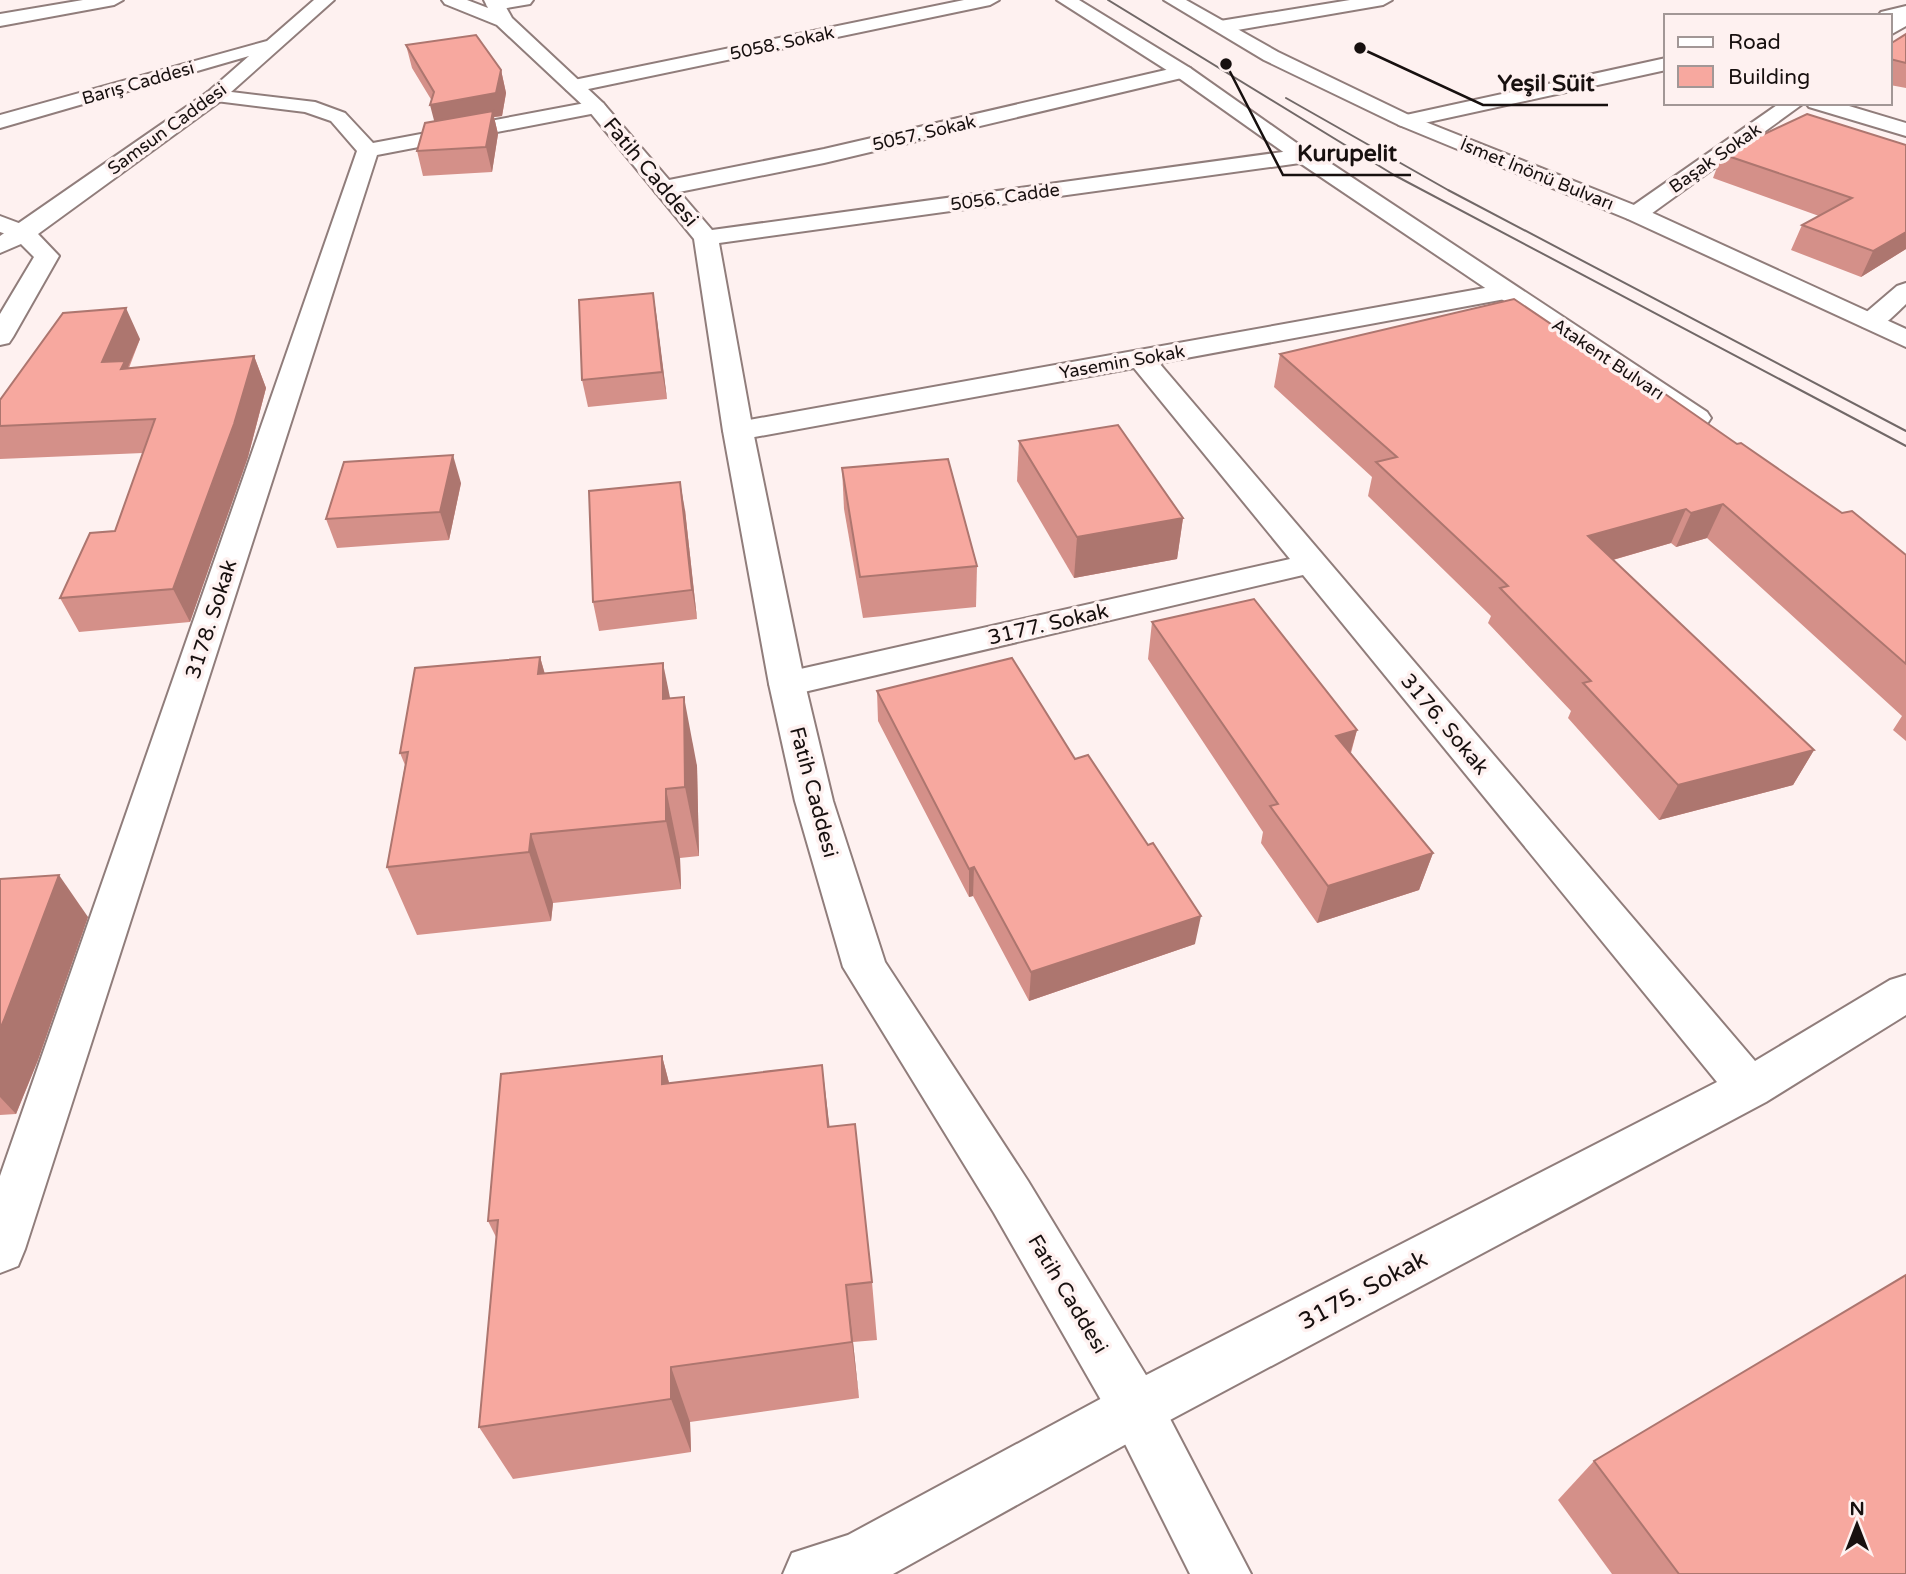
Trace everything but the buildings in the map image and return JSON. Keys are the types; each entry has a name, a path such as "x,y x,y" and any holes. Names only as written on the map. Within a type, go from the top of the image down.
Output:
{"street":[{"path":"0,20 114,0"},
{"name":"Samsun Caddesi","path":"0,246 24,233 215,96 325,0"},
{"path":"451,0 504,7"},
{"name":"5058. Sokak","path":"368,150 990,0"},
{"path":"1066,0 1183,72 1304,156"},
{"name":"İsmet İnönü Bulvarı","path":"1173,0 1271,56 1406,121 1636,214 1906,339"},
{"path":"1220,27 1383,0"},
{"path":"1890,0 1906,6"},
{"name":"Fatih Caddesi","path":"504,7 585,96 706,238 738,431 787,684 814,801 865,967 1011,1197 1136,1409 1221,1574"},
{"name":"Barış Caddesi","path":"0,122 275,43"},
{"path":"1406,121 1664,64"},
{"name":"5057. Sokak","path":"664,188 824,156 1183,72"},
{"path":"215,96 308,106 338,117 368,150"},
{"name":"Başak Sokak","path":"1636,214 1791,105"},
{"path":"1823,105 1906,130"},
{"name":"3178. Sokak","path":"0,1249 368,150"},
{"name":"5056. Cadde","path":"706,238 1304,156"},
{"name":"Atakent Bulvarı","path":"1304,156 1716,431"},
{"path":"0,223 24,233 47,256 0,337"},
{"path":"1872,321 1906,291"},
{"name":"Yasemin Sokak","path":"738,431 1507,292"},
{"name":"3176. Sokak","path":"1140,359 1750,1088"},
{"name":"3177. Sokak","path":"787,684 1310,564"},
{"name":"3175. Sokak","path":"813,1574 858,1561 1136,1409 1750,1088 1906,993"}],"tram line":[{"path":"1108,0 1394,175 1906,446"},
{"path":"1286,98 1448,190 1906,431"}],"place":[{"name":"Yeşil Süit","path":"1360,48"},
{"name":"Kurupelit","path":"1226,64"}]}
